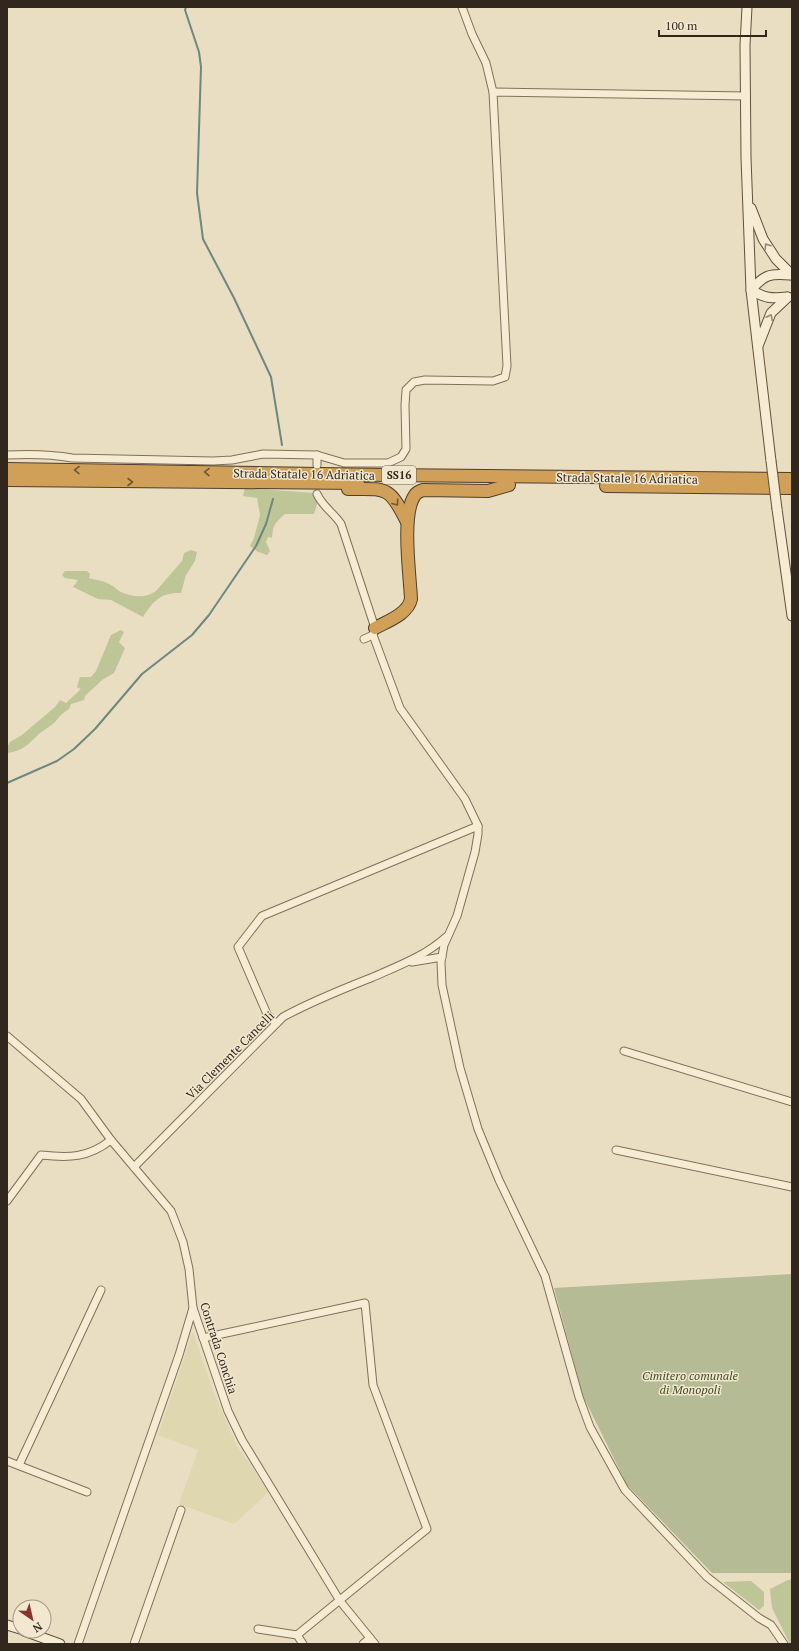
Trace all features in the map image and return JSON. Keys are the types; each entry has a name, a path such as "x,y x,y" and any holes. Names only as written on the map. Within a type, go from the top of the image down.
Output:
{"highway":[{"name":"Strada Statale 16 Adriatica","path":"7,469 792,479"},
{"name":"Strada Statale 16 Adriatica","path":"7,480 322,482 792,488"},
{"path":"322,482 343,489 382,489 390,494 399,505 407,522"},
{"path":"374,632 410,606 411,599 407,522 415,494 423,490 488,490 509,485"}],"main road":[{"path":"747,7 745,45 751,290 777,509 792,615"},
{"path":"748,199 763,239 776,259 791,275"},
{"path":"751,290 758,281 766,276 777,274 791,275"},
{"path":"751,290 770,299 790,296"},
{"path":"757,347 771,313 790,296"},
{"path":"46,1639 60,1644"}],"street":[{"path":"7,455 55,455 72,458 232,460 263,454 317,455 344,463 388,463 401,457 406,449 406,390 414,382 425,380 494,381 505,377 507,366 493,92 486,64 472,34 462,7"},
{"path":"493,92 746,96"},
{"path":"317,455 317,465"},
{"path":"317,494 320,501 335,515 341,524 374,632 400,708 465,799 478,826 475,852 457,916 444,945 442,955 442,985 460,1068 478,1129 502,1187 545,1276 579,1397 590,1427 625,1490 708,1577 759,1618 770,1624 784,1644"},
{"path":"364,639 374,632"},
{"path":"276,1024 266,1014 238,946 262,916 478,826"},
{"path":"402,965 427,951 449,935"},
{"path":"427,951 439,951 442,955"},
{"path":"402,965 442,955"},
{"path":"424,960 436,964 442,968"},
{"name":"Via Clemente Cancelli","path":"134,1167 283,1017 301,1007 402,965"},
{"name":"Contrada Conchia","path":"7,1036 81,1099 111,1140 170,1211 183,1242 189,1269 193,1308 228,1411 242,1440 340,1601 373,1641"},
{"path":"624,1051 792,1102"},
{"path":"7,1201 41,1155 60,1157 80,1155 99,1149 111,1140"},
{"path":"616,1150 792,1187"},
{"path":"19,1465 101,1290"},
{"path":"203,1338 365,1303 373,1385 427,1529 297,1635 258,1629"},
{"path":"78,1644 179,1356 193,1308"},
{"path":"7,1461 87,1492"},
{"path":"134,1644 181,1510"},
{"path":"297,1635 303,1644"},
{"path":"362,1644 373,1641"}],"shaded area":[{"path":"193,1332 213,1391 237,1446 269,1492 234,1524 179,1504 198,1450 158,1435"}],"green space":[{"path":"245,488 315,493 318,501 314,514 285,514 275,524 272,538 268,537 266,542 270,551 267,555 258,552 250,546 254,538 260,515 257,498 243,496"},
{"path":"191,550 197,552 195,561 186,575 181,593 168,594 158,599 150,606 143,617 111,600 98,599 73,587 78,580 65,578 62,575 65,571 87,571 90,574 89,578 109,584 119,591 133,596 143,596 152,594 156,591 182,561 184,553"},
{"path":"121,630 124,632 119,642 125,648 114,673 102,680 85,696 84,700 71,704 69,709 52,725 40,733 26,746 7,753 7,748 10,742 22,735 55,707 60,700 66,703 81,689 77,687 80,677 91,677 96,671 111,635"},
{"name":"Cimitero comunale di Monopoli","path":"792,1274 792,1573 712,1573 627,1485 583,1396 554,1288"},
{"path":"792,1579 792,1644 790,1644 772,1608 770,1589"},
{"path":"751,1581 764,1592 764,1606 759,1610 723,1582"}],"waterway":[{"path":"186,7 185,10 199,52 201,67 197,193 203,239 234,298 271,377 282,445"},
{"path":"7,783 57,761 74,749 95,729 142,674 192,635 209,615 256,546 266,524 273,499"}]}
